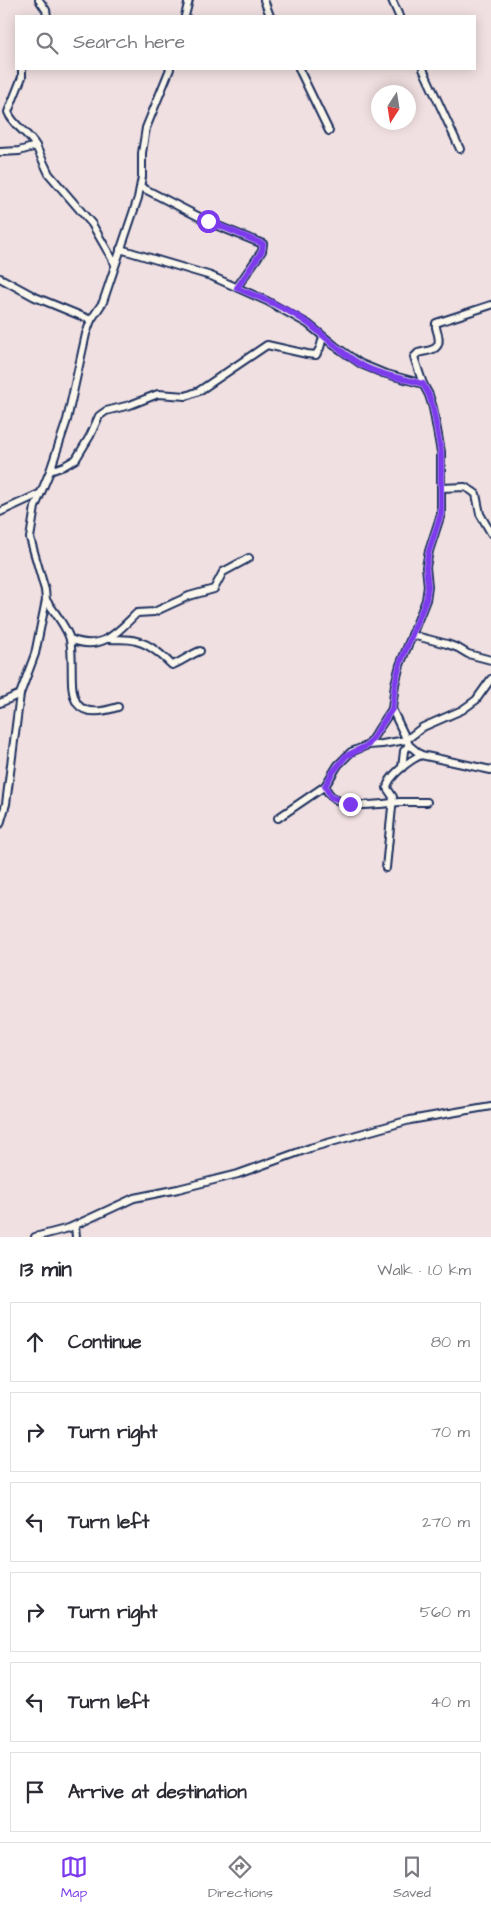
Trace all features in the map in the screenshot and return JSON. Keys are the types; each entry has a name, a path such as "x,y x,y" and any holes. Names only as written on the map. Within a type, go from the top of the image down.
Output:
{"street":[{"path":"39,0 46,10 47,15"},
{"path":"185,15 189,0"},
{"path":"264,0 270,15"},
{"path":"392,0 399,15"},
{"path":"22,70 22,77 8,112 10,118 32,138 49,174 92,224 115,264"},
{"path":"0,824 6,804 20,694 35,654 46,600 44,584 30,538 34,507 50,471 67,420 91,320 103,302 141,187 142,153 146,128 170,70"},
{"path":"299,70 329,130"},
{"path":"423,70 460,149"},
{"path":"0,152 19,151 36,146"},
{"path":"141,187 213,224 263,244 262,251 237,288"},
{"path":"120,249 211,276 288,312 308,324 323,337 366,366 383,373 423,384"},
{"path":"0,278 18,289 91,320"},
{"path":"368,745 392,709 397,678 426,600 428,586 426,567 441,514 441,452 433,408 414,357 418,353 437,348 439,343 436,323 491,305"},
{"path":"50,471 76,459 99,416 106,411 130,405 158,394 186,396 200,391 267,345 316,355 323,337"},
{"path":"441,488 465,488 476,494 480,514 491,533"},
{"path":"0,512 39,494"},
{"path":"108,639 137,613 154,612 189,596 214,589 223,572 249,558"},
{"path":"46,600 70,639 72,692 77,702 84,708 95,712 103,712 118,707"},
{"path":"412,635 447,644 468,654 491,660"},
{"path":"70,639 77,642 92,643 108,639 141,642 159,653 172,665 177,664 187,656 200,652"},
{"path":"402,768 407,743 422,727 462,710 476,700 491,679"},
{"path":"0,704 20,694"},
{"path":"392,709 407,743 421,755 491,770"},
{"path":"278,818 325,786 346,756 368,745 407,743"},
{"path":"386,868 393,796 387,788 388,782 410,760 421,755"},
{"path":"325,786 331,797 341,802 366,805 427,802"},
{"path":"36,1237 75,1226 134,1198 243,1172 310,1148 410,1120 491,1106"},
{"path":"75,1226 76,1237"}],"route":[{"path":"208,221 255,240 264,246 237,288 267,300 308,324 360,364 383,373 423,384 433,408 441,452 441,514 426,567 428,586 426,600 400,664 392,709 368,745 346,756 338,764 325,786 331,797 350,804"}]}
